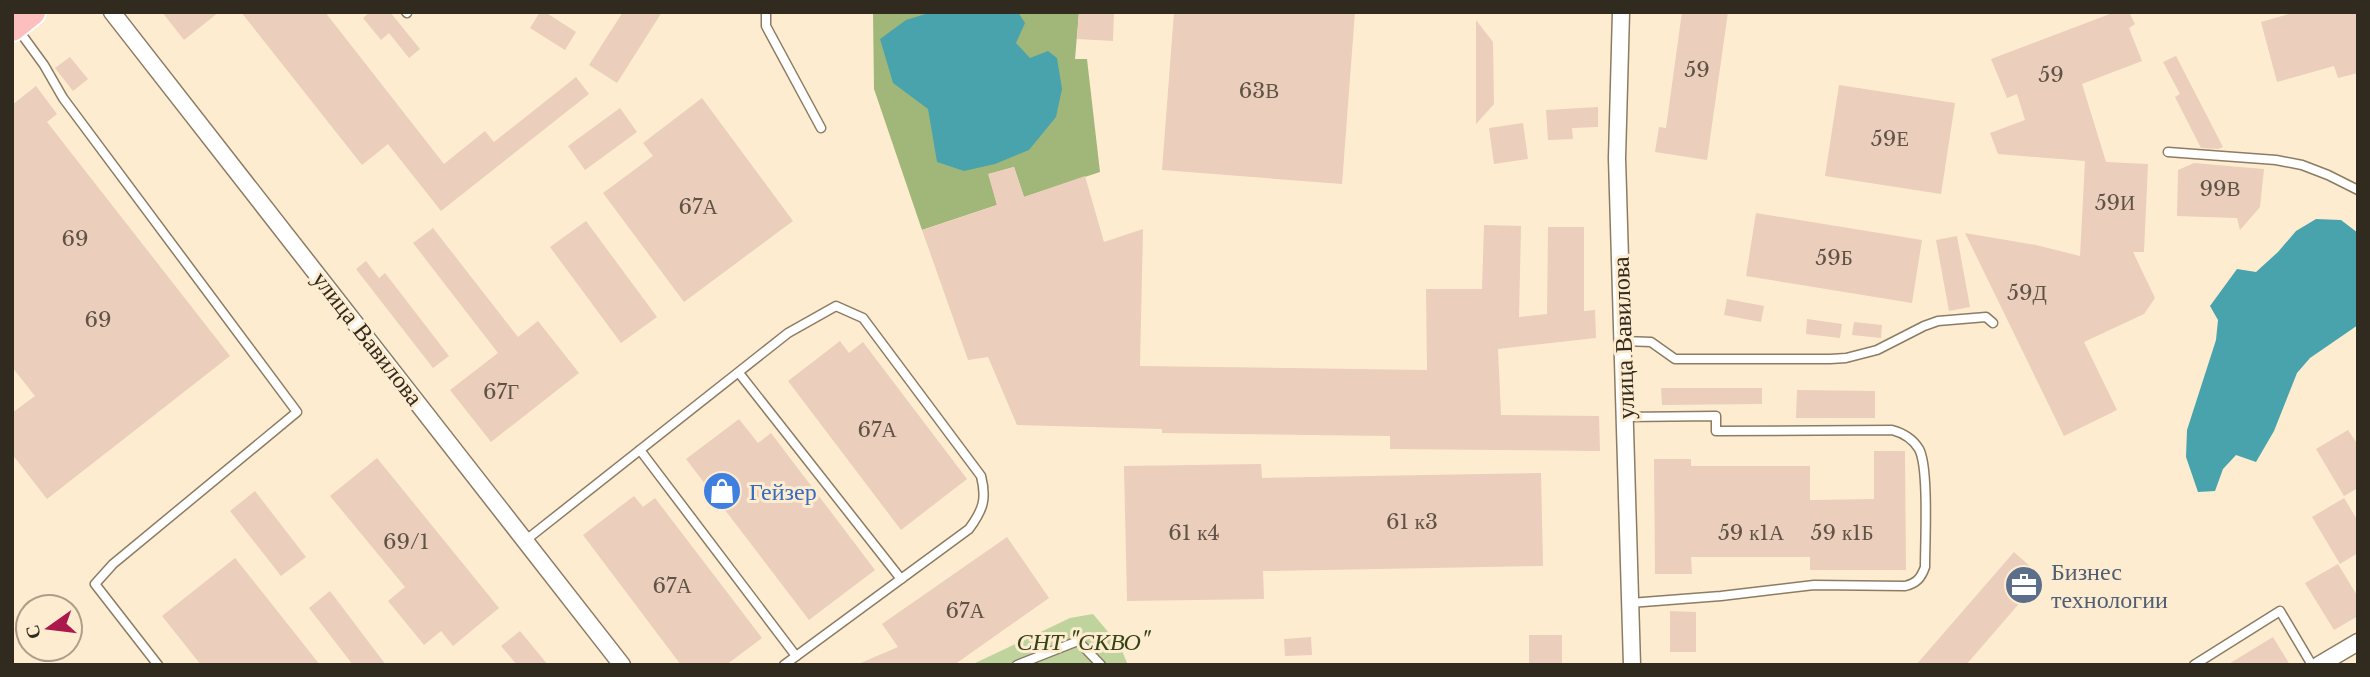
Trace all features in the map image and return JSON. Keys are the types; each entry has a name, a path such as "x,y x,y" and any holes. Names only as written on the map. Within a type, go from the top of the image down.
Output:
{"street":[{"name":"улица Вавилова","path":"112,12 622,665"},
{"name":"улица Вавилова","path":"1621,12 1617,158 1632,665"},
{"path":"2319,665 2358,642"}],"lane":[{"path":"766,12 766,26 821,128"},
{"path":"20,22 63,98 297,412 113,564 95,584 158,665"},
{"path":"2168,152 2276,160 2302,165 2358,190"},
{"path":"526,540 788,333 836,306 863,318 981,476 985,493 979,515 969,529 784,665"},
{"path":"1623,341 1651,342 1675,359 1830,359 1877,350 1938,321 1986,317 1993,323"},
{"path":"739,373 901,579"},
{"path":"1625,417 1716,416 1716,431 1892,430 1909,438 1919,449 1924,466 1925,567 1922,576 1913,584 1814,585 1630,603"},
{"path":"640,450 796,656"},
{"path":"2194,665 2280,611 2312,665"},
{"path":"1017,665 1078,641 1101,665"}],"green space":[{"path":"873,12 1079,12 1075,59 1087,59 1100,172 1024,197 1014,167 989,174 997,205 922,230 874,89"},
{"name":"СНТ \"СКВО\"","path":"1093,614 1120,646 1128,665 971,665 1070,618"}],"water":[{"path":"932,12 1018,12 1025,23 1016,43 1030,58 1048,51 1057,58 1062,89 1056,117 1029,150 995,164 964,171 937,162 928,109 893,83 880,39 906,20"},
{"path":"2316,219 2341,220 2358,233 2358,325 2310,358 2297,373 2274,431 2256,462 2236,455 2223,469 2215,491 2198,492 2186,457 2187,430 2216,340 2218,320 2210,306 2237,269 2256,272 2296,231"}],"building":[{"path":"162,12 219,12 184,40"},
{"path":"241,12 325,12 444,164 485,131 494,142 576,77 589,94 441,211 388,144 362,165"},
{"path":"370,12 390,12 420,49 409,58 389,33 381,40 363,18"},
{"path":"540,12 545,12 576,32 565,50 530,28"},
{"path":"623,12 662,12 617,83 589,65"},
{"path":"1079,12 1114,12 1113,41 1077,39"},
{"path":"1174,12 1355,12 1342,184 1162,170"},
{"path":"1682,12 1728,12 1707,160 1655,152 1659,127 1666,128"},
{"path":"2115,12 2129,12 2135,24 2129,28 2142,61 2082,84 2106,162 2148,164 2144,252 2133,252 2155,298 2144,314 2084,342 2117,410 2064,436 1965,233 2036,245 2080,256 2085,161 1998,154 1990,133 2025,120 2017,94 2007,98 1991,59"},
{"path":"2296,12 2358,12 2358,73 2338,78 2334,66 2277,82 2261,22"},
{"path":"1476,20 1493,42 1494,104 1476,124"},
{"path":"2176,56 2223,147 2201,148 2175,97 2180,94 2163,62"},
{"path":"70,57 88,79 73,91 55,68"},
{"path":"1839,85 1955,103 1941,194 1825,176"},
{"path":"36,86 57,114 47,122 230,356 47,499 12,454 12,413 35,396 12,367 12,105"},
{"path":"702,98 793,221 684,302 603,193 653,156 643,143"},
{"path":"1598,107 1598,127 1572,128 1573,139 1548,140 1546,110"},
{"path":"620,108 637,132 585,170 568,146"},
{"path":"1523,123 1528,159 1494,164 1489,128"},
{"path":"2194,163 2264,169 2260,207 2240,230 2237,218 2177,216 2178,170"},
{"path":"1014,167 1024,197 1085,176 1104,242 1143,229 1140,366 1427,370 1426,289 1482,289 1484,225 1521,226 1519,317 1547,314 1548,227 1584,227 1584,311 1595,310 1596,338 1498,349 1501,415 1599,416 1600,451 1390,449 1390,436 1162,433 1162,429 1017,425 988,357 968,360 922,230 997,205 988,174"},
{"path":"1756,213 1922,240 1912,303 1746,276"},
{"path":"586,221 657,317 621,343 550,247"},
{"path":"433,228 518,337 538,321 579,373 491,442 450,390 498,353 413,243"},
{"path":"1957,236 1970,307 1949,311 1936,240"},
{"path":"366,261 379,278 385,273 449,356 433,368 356,269"},
{"path":"1727,299 1764,306 1761,322 1724,315"},
{"path":"1807,319 1842,324 1840,338 1806,334"},
{"path":"1854,322 1882,325 1881,338 1852,335"},
{"path":"840,341 849,353 863,342 967,479 901,530 788,381"},
{"path":"1661,388 1762,388 1762,404 1662,405"},
{"path":"1797,390 1875,391 1875,418 1796,418"},
{"path":"739,419 758,443 771,433 875,570 809,620 686,459"},
{"path":"2348,430 2358,445 2358,488 2344,496 2316,449"},
{"path":"1874,451 1905,451 1906,570 1810,570 1810,557 1691,557 1692,574 1655,574 1654,459 1691,459 1691,466 1810,466 1810,500 1874,499"},
{"path":"377,458 499,608 453,646 441,631 424,645 388,601 405,587 330,496"},
{"path":"1261,464 1262,478 1541,473 1543,566 1263,571 1264,599 1127,601 1124,466"},
{"path":"255,491 306,557 281,576 230,511"},
{"path":"634,496 643,507 655,498 762,638 726,665 681,665 583,535"},
{"path":"2344,498 2358,521 2358,553 2340,564 2312,517"},
{"path":"1007,537 1049,598 954,665 856,665 898,647 882,624"},
{"path":"2014,552 2042,577 1966,665 1916,665"},
{"path":"235,558 320,665 201,665 162,616"},
{"path":"2338,564 2358,597 2358,616 2334,630 2305,583"},
{"path":"330,591 386,665 353,665 309,608"},
{"path":"1670,611 1696,612 1696,652 1670,652"},
{"path":"520,631 548,665 517,665 501,646"},
{"path":"1529,635 1562,635 1562,665 1529,665"},
{"path":"1311,637 1312,655 1285,656 1284,639"},
{"path":"2273,637 2290,665 2227,665"}],"place":[{"name":"Гейзер","path":"722,491"},
{"name":"Бизнес технологии","path":"2024,585"}]}
